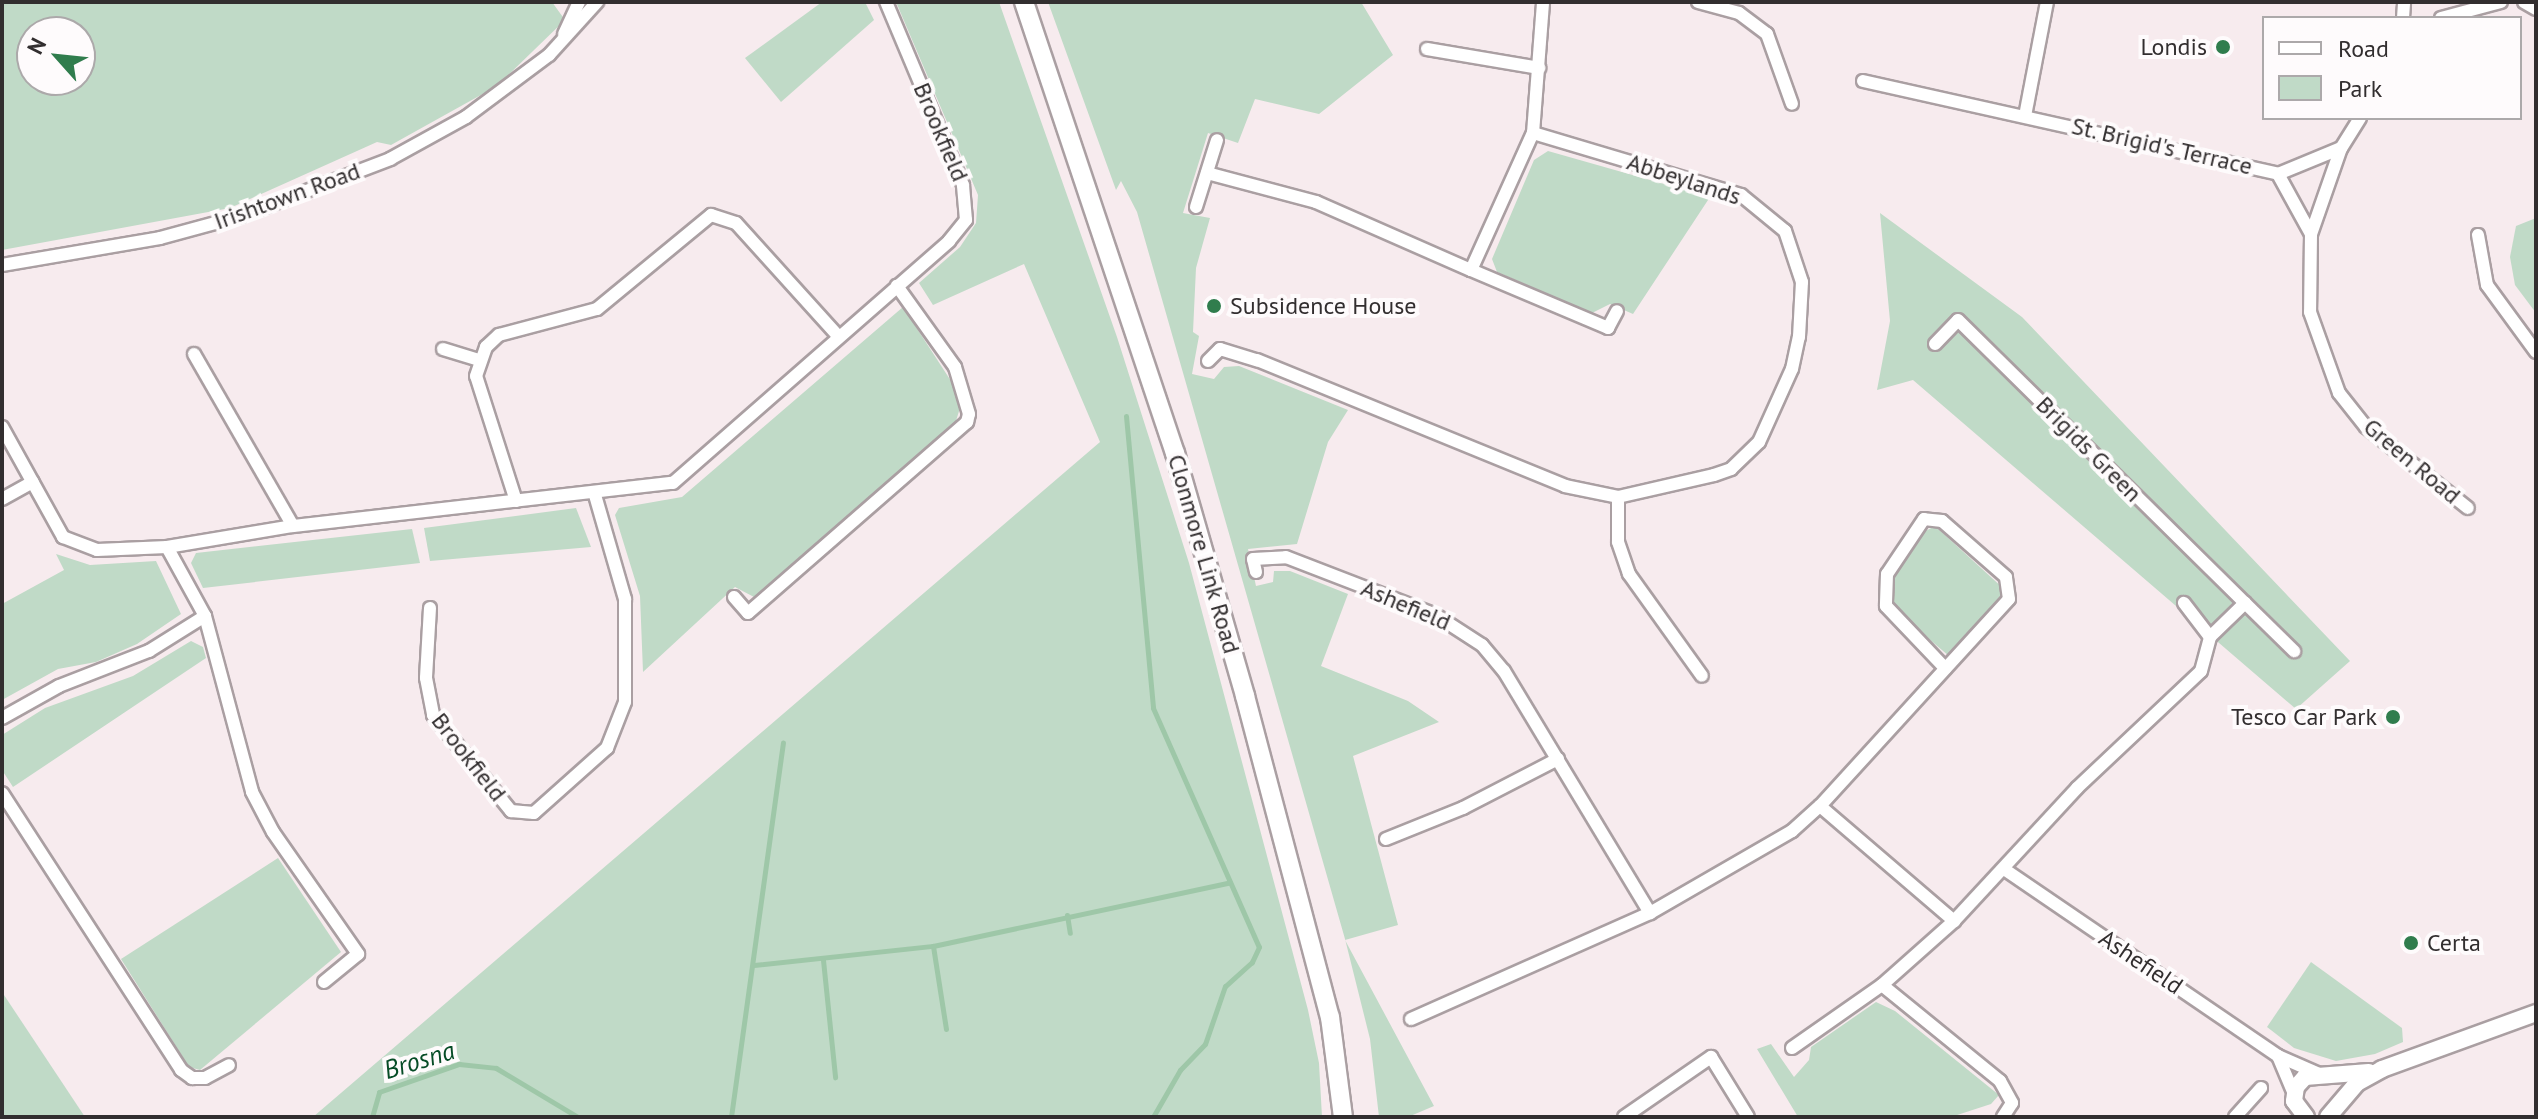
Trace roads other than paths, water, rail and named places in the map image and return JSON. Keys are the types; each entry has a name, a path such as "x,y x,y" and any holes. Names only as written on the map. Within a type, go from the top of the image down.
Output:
{"main road":[{"name":"Clonmore Link Road","path":"1024,2 1175,453 1245,696 1330,1017 1343,1117"}],"street":[{"path":"545,59 575,19 579,2"},
{"path":"545,59 597,2"},
{"name":"Brookfield","path":"2,427 63,537 75,545 97,550 167,547 293,526 595,495 673,483 962,227 968,203 886,2"},
{"path":"1471,270 1533,133 1543,2"},
{"path":"1698,2 1739,13 1767,34 1792,104"},
{"path":"2025,116 2047,2"},
{"path":"2448,16 2501,2"},
{"path":"2524,2 2536,9"},
{"path":"1427,49 1539,68"},
{"name":"Irishtown Road","path":"2,265 160,238 241,216 390,159 466,117 545,59"},
{"name":"St. Brigid's Terrace","path":"1863,81 2278,174 2341,148"},
{"name":"Green Road","path":"2359,120 2341,148 2311,234 2310,312 2339,393 2366,427 2468,508"},
{"name":"Abbeylands","path":"1208,361 1220,349 1257,360 1565,486 1618,497 1731,469 1759,442 1792,369 1802,282 1785,231 1741,195 1533,133"},
{"path":"1196,207 1217,140"},
{"path":"1207,173 1316,202 1608,328 1617,311"},
{"name":"Green Road","path":"2278,174 2311,234"},
{"path":"516,501 476,376 479,360 499,335 597,309 711,215 722,214 736,223 838,336"},
{"path":"2478,235 2487,285 2536,352"},
{"path":"734,597 748,613 967,422 969,414 955,367 897,286"},
{"name":"Brigids Green","path":"1935,344 1958,320 2245,603"},
{"path":"443,349 479,360"},
{"path":"194,354 293,526"},
{"path":"2,499 33,482"},
{"name":"Brookfield","path":"430,608 426,678 433,715 511,811 534,813 607,748 625,702 625,599 595,495"},
{"path":"1618,497 1618,542 1629,574 1702,676"},
{"path":"1411,1019 1650,913 1792,831 1820,806 2005,606 2010,591 2006,577 1942,521 1924,519 1887,574 1886,606 1945,668"},
{"path":"167,547 205,616 252,792 273,832 358,954 324,982"},
{"name":"Ashefield","path":"1256,572 1253,559 1286,557 1458,626 1504,671 1650,913"},
{"path":"2184,603 2210,637"},
{"path":"1792,1048 1882,985 1954,921 2077,788 2201,671 2210,637 2245,603 2294,651"},
{"path":"2,718 59,686 149,651 205,616"},
{"path":"1386,839 1463,808 1558,759"},
{"path":"2,793 181,1070 192,1078 205,1078 229,1065"},
{"path":"1820,806 1954,921"},
{"name":"Ashefield","path":"2004,869 2278,1056 2323,1075"},
{"path":"1882,985 2000,1081 2012,1103 2003,1117"},
{"path":"2333,1113 2357,1083 2382,1069 2536,1013"},
{"path":"2278,1056 2298,1110"},
{"path":"1624,1117 1711,1057 1748,1117"},
{"path":"2298,1110 2300,1081 2323,1075 2382,1069"},
{"path":"2323,1075 2339,1090 2333,1113"},
{"path":"2235,1117 2261,1088"}],"waterway":[{"path":"1126,416 1153,708 1259,947 1252,962 1225,986 1205,1044 1180,1070 1153,1117"},
{"path":"731,1117 783,743"},
{"path":"754,965 933,946 1228,883"},
{"path":"1067,915 1070,933"},
{"path":"933,946 946,1029"},
{"path":"823,960 835,1077"},
{"name":"Brosna","path":"372,1117 379,1092 459,1064 496,1068 578,1117"}],"place":[{"name":"Londis","path":"2223,47"},
{"name":"Subsidence House","path":"1214,306"},
{"name":"Tesco Car Park","path":"2393,717"},
{"name":"Certa","path":"2411,943"}]}
